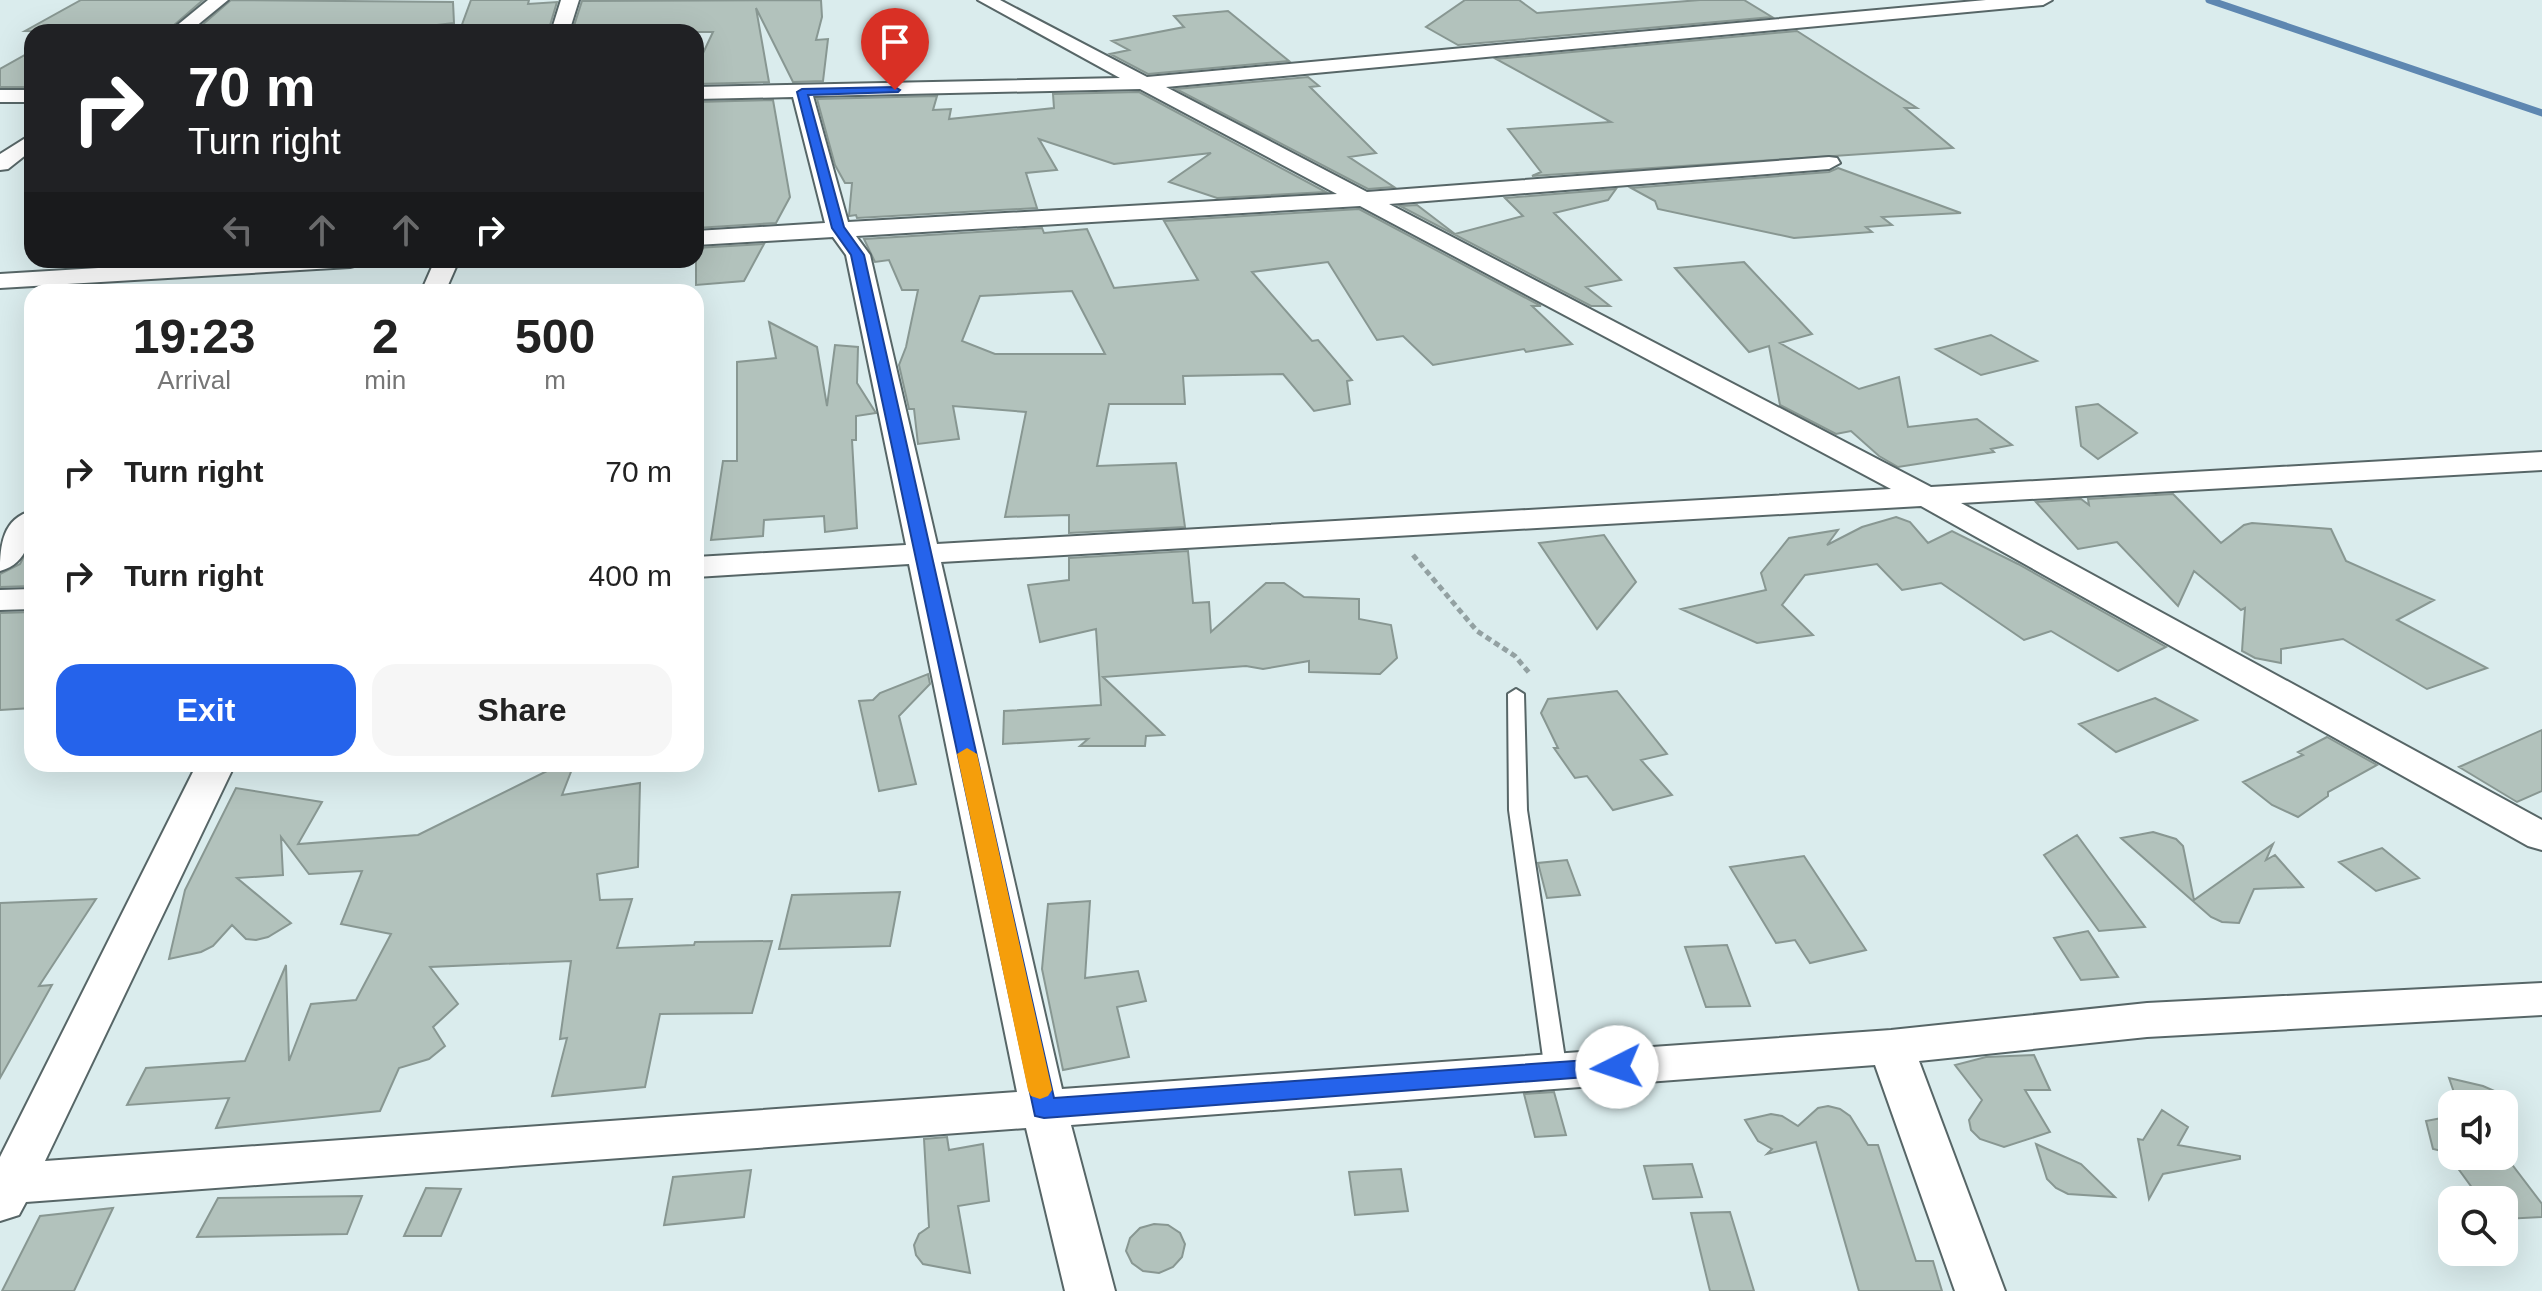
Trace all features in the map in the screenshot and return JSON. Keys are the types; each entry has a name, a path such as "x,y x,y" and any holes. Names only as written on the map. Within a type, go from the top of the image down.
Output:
{"street":[{"path":"188,24 219,0"},
{"path":"562,24 570,0"},
{"path":"987,0 1922,494 2542,837"},
{"path":"704,93 1141,83 2043,0"},
{"path":"802,92 838,228 858,255 1044,1109 1090,1291"},
{"path":"0,96 24,96"},
{"path":"0,164 24,146"},
{"path":"704,237 1361,199 1829,163"},
{"path":"0,281 168,268"},
{"path":"216,284 229,268"},
{"path":"704,567 1922,494 2542,461"},
{"path":"0,561 24,530"},
{"path":"0,600 24,599"},
{"path":"3,1191 212,772"},
{"path":"3,1191 1044,1109 1891,1047 2147,1020 2542,999"},
{"path":"1891,1047 1980,1291"}],"lane":[{"path":"1516,694 1518,810 1556,1072"}],"path":[{"path":"1390,526 1477,631 1528,668 1533,680 1516,694"}],"building":[{"path":"81,0 203,0 175,24 38,24"},
{"path":"231,0 453,2 454,23 445,24 203,24"},
{"path":"471,0 529,0 528,4 557,2 550,24 462,24"},
{"path":"821,0 822,17 816,40 828,39 823,81 793,82 756,8 769,82 704,84 704,51 713,32 704,32 704,24 575,24 582,1"},
{"path":"1465,0 1519,0 1537,13 1700,0 1744,0 1772,17 1458,45 1426,27"},
{"path":"1228,11 1289,61 1148,74 1110,54 1129,50 1112,41 1184,27 1174,16"},
{"path":"1797,31 1917,108 1905,108 1953,148 1532,176 1541,172 1508,129 1611,122 1496,59"},
{"path":"24,56 24,87 0,87 0,69"},
{"path":"1308,77 1319,86 1310,87 1376,153 1349,157 1394,187 1368,189 1176,89"},
{"path":"1139,92 1326,192 1217,198 1169,182 1211,153 1114,164 1039,139 1057,170 1026,173 1037,208 857,218 856,215 849,216 852,183 845,183 835,165 817,99 937,96 933,110 951,109 949,119 1054,108 1053,94"},
{"path":"773,100 790,197 776,223 704,228 704,102"},
{"path":"1838,168 1961,213 1882,217 1892,225 1866,227 1872,232 1794,238 1658,209 1655,201 1631,188 1829,172"},
{"path":"1616,189 1608,200 1554,213 1621,280 1586,287 1610,306 1591,306 1400,206 1417,205 1455,234 1523,216 1505,198"},
{"path":"1359,209 1541,306 1532,306 1572,344 1433,365 1403,336 1377,340 1328,262 1252,272 1312,341 1318,340 1352,380 1347,381 1350,404 1314,411 1283,374 1183,376 1185,404 1109,404 1097,466 1176,463 1185,527 1069,533 1069,515 1005,517 1026,412 953,406 959,439 918,444 914,409 909,409 899,365 918,290 902,290 889,260 875,262 864,239 1042,228 1044,233 1087,229 1114,288 1198,280 1164,221","holes":["1072,291 1105,354 995,354 962,341 980,296"]},
{"path":"764,244 744,281 696,284 696,268 704,268 704,248"},
{"path":"1744,262 1812,334 1780,343 1859,389 1899,377 1908,427 1977,419 2012,445 1991,449 1994,452 1898,467 1879,456 1851,431 1836,434 1780,405 1769,346 1749,352 1675,268"},
{"path":"769,322 817,347 827,406 835,345 858,347 857,383 876,413 856,416 856,440 852,440 857,528 825,532 824,516 764,520 763,536 711,540 723,461 737,461 737,362 776,358"},
{"path":"1991,335 2037,361 1981,375 1936,349"},
{"path":"2098,404 2137,433 2098,459 2081,446 2076,407"},
{"path":"2173,494 2221,543 2244,525 2252,523 2331,529 2346,561 2434,600 2397,620 2487,668 2427,689 2343,639 2281,649 2281,663 2255,658 2242,651 2245,608 2241,610 2194,571 2178,606 2117,542 2078,549 2036,502 2081,499 2089,505 2088,499"},
{"path":"1896,517 1910,522 1928,543 1952,531 2018,564 2166,647 2118,671 2051,631 2024,640 1941,583 1902,590 1877,564 1805,575 1782,605 1813,635 1757,643 1681,609 1766,590 1761,573 1789,538 1838,530 1827,545 1862,527"},
{"path":"1604,535 1636,582 1597,629 1539,543"},
{"path":"1188,551 1193,603 1209,602 1211,632 1266,583 1284,583 1304,597 1359,599 1359,619 1391,625 1397,658 1380,674 1309,672 1309,661 1263,669 1246,666 1103,677 1164,735 1146,736 1145,746 1080,746 1088,739 1003,744 1004,711 1101,705 1096,629 1040,642 1028,585 1069,580 1069,558"},
{"path":"24,556 24,586 0,587 0,574 20,564"},
{"path":"24,612 24,708 0,710 0,613"},
{"path":"928,674 930,684 899,716 916,784 879,791 859,701 873,700 880,693"},
{"path":"1617,691 1667,754 1641,760 1672,795 1613,810 1587,776 1575,778 1554,748 1558,748 1541,713 1548,699"},
{"path":"2155,698 2197,720 2116,752 2079,724"},
{"path":"2542,730 2542,791 2517,802 2459,767"},
{"path":"2327,737 2377,765 2328,792 2328,796 2298,817 2272,805 2243,782 2303,755 2298,752"},
{"path":"545,772 571,772 562,795 640,783 638,867 597,874 600,900 632,899 617,948 694,945 695,942 772,941 752,1013 660,1014 645,1087 552,1096 567,1038 560,1039 571,961 430,967 458,1004 433,1027 445,1046 429,1059 399,1068 380,1111 216,1128 229,1098 127,1105 146,1068 245,1061 286,965 289,1061 311,1004 356,1000 391,934 341,924 362,871 309,874 281,837 283,875 237,878 291,923 268,937 256,940 246,939 232,925 213,946 169,959 185,890 236,788 322,802 298,844 418,835"},
{"path":"2153,832 2176,839 2183,846 2194,900 2273,844 2266,860 2275,855 2303,887 2254,889 2239,923 2222,922 2211,917 2121,838"},
{"path":"2077,835 2145,927 2099,931 2044,855"},
{"path":"2382,848 2419,878 2376,891 2339,862"},
{"path":"1804,856 1866,950 1810,963 1795,940 1776,943 1730,867"},
{"path":"1567,860 1580,895 1547,898 1538,863"},
{"path":"900,892 890,946 779,949 792,895"},
{"path":"96,899 39,986 52,985 0,1078 0,903"},
{"path":"1090,901 1085,978 1138,971 1146,1001 1117,1007 1129,1057 1063,1070 1042,969 1048,904"},
{"path":"2088,931 2118,977 2081,980 2054,938"},
{"path":"1727,945 1750,1006 1706,1007 1685,947"},
{"path":"2034,1055 2050,1090 2025,1090 2050,1132 2004,1147 1980,1139 1971,1130 1969,1120 1982,1100 1955,1065 1986,1057"},
{"path":"2449,1078 2492,1090 2453,1090"},
{"path":"1554,1092 1566,1135 1535,1137 1524,1094"},
{"path":"1828,1106 1850,1116 1868,1145 1878,1145 1916,1261 1933,1261 1942,1291 1859,1291 1816,1142 1767,1154 1772,1149 1758,1141 1745,1120 1771,1114 1782,1116 1798,1126 1818,1108"},
{"path":"2162,1110 2188,1127 2178,1145 2240,1156 2240,1159 2163,1174 2149,1199 2138,1139 2143,1140"},
{"path":"2438,1119 2438,1150 2433,1149 2426,1121"},
{"path":"947,1137 949,1150 983,1144 989,1201 958,1206 970,1273 923,1264 916,1255 914,1245 919,1234 929,1227 924,1139"},
{"path":"2036,1144 2081,1164 2115,1197 2068,1194 2056,1188 2047,1179"},
{"path":"1692,1164 1702,1197 1653,1199 1644,1166"},
{"path":"1401,1169 1408,1211 1355,1215 1349,1172"},
{"path":"751,1170 744,1217 664,1225 673,1177"},
{"path":"2459,1170 2516,1170 2542,1204 2542,1217 2518,1218 2518,1186 2471,1186"},
{"path":"426,1188 461,1189 441,1236 404,1236"},
{"path":"362,1196 347,1234 197,1237 218,1198"},
{"path":"113,1208 74,1291 2,1291 40,1216"},
{"path":"1730,1212 1754,1291 1710,1291 1691,1213"},
{"path":"1154,1224 1168,1225 1180,1233 1185,1244 1182,1257 1173,1267 1159,1273 1143,1271 1132,1263 1126,1251 1130,1238 1140,1228"}],"waterway":[{"path":"2209,0 2542,113"}],"slow traffic":[{"path":"967,754 1040,1090"}],"route":[{"path":"895,90 802,92 838,228 858,255 1044,1109 1617,1067"}]}
